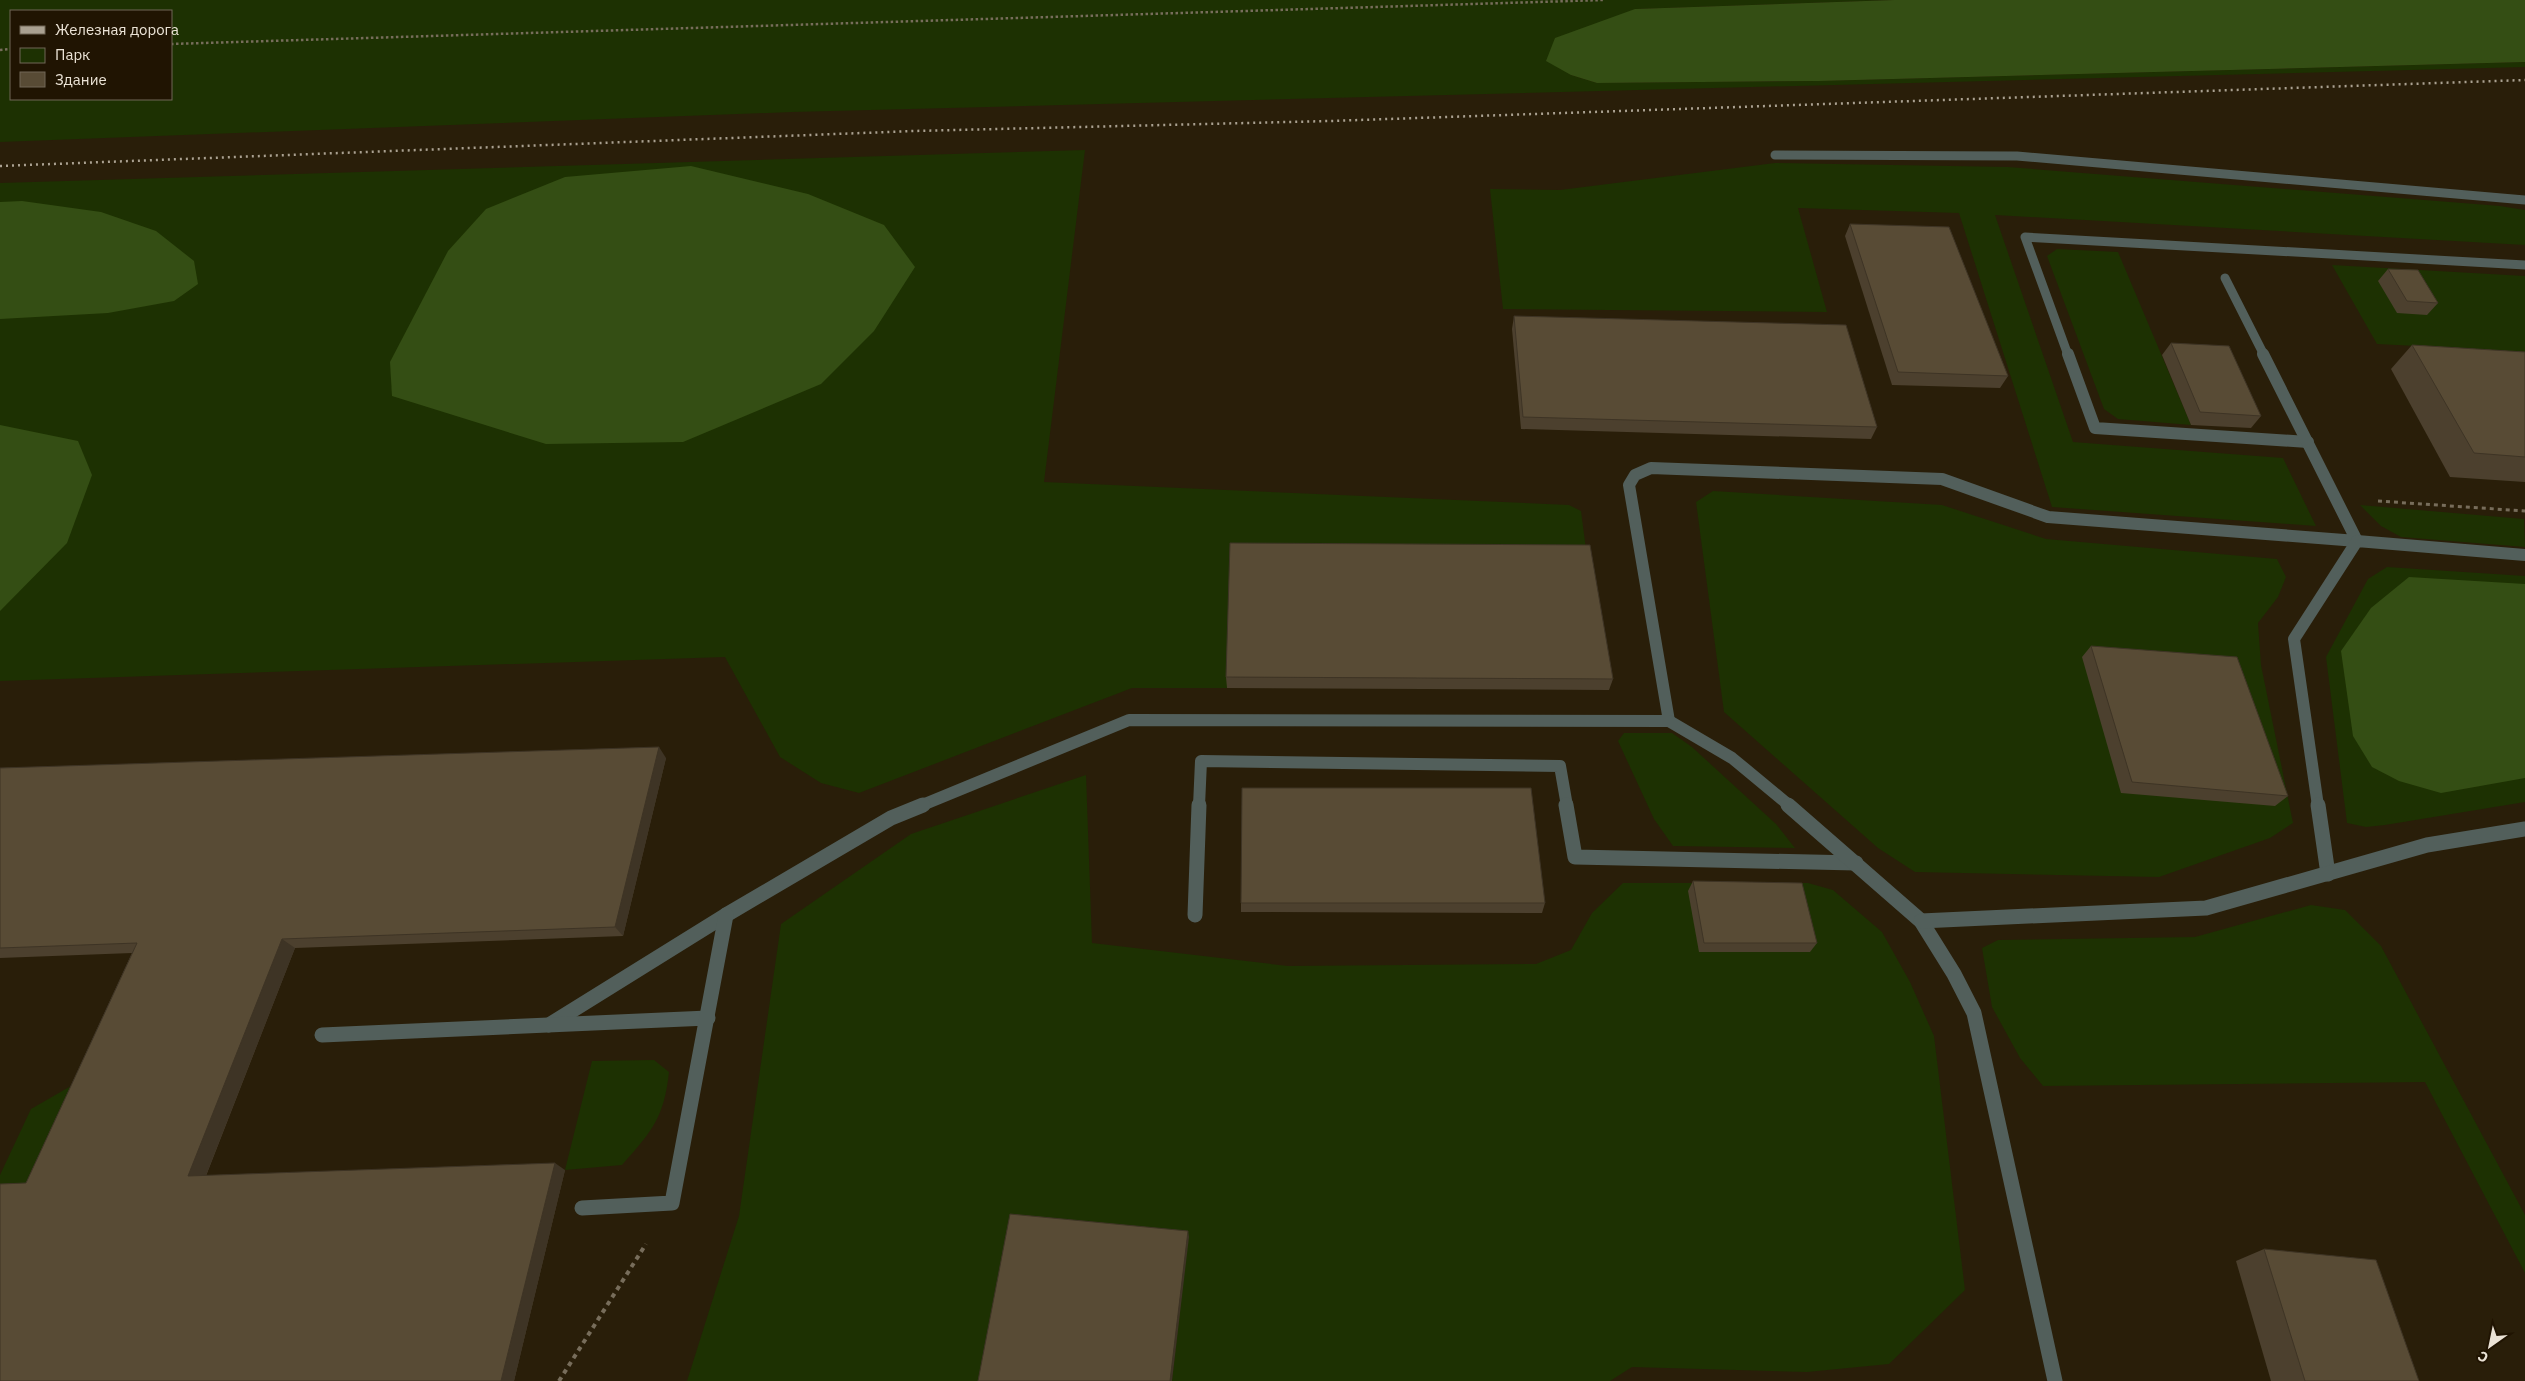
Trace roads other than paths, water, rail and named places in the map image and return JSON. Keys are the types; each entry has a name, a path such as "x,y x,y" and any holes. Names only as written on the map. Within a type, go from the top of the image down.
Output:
{"lane":[{"path":"1775,156 2017,156 2525,200"},
{"path":"2308,442 2095,428 2025,237 2525,265"},
{"path":"2225,278 2357,541"},
{"path":"1669,721 1629,485 1635,474 1650,468 1942,479 2048,518 2525,555"},
{"path":"2328,874 2294,639 2357,541"},
{"path":"549,1024 891,818 1129,720 1669,721 1732,758 1856,863 1921,921 1954,974 1974,1014 2055,1381"},
{"path":"1195,915 1201,761 1560,766 1574,857 1856,863"},
{"path":"1921,921 2206,908 2427,845 2525,829"},
{"path":"582,1208 672,1203 726,916"},
{"path":"322,1035 708,1018"}],"railway":[{"path":"0,166 914,131 1330,121 2525,80"}]}
